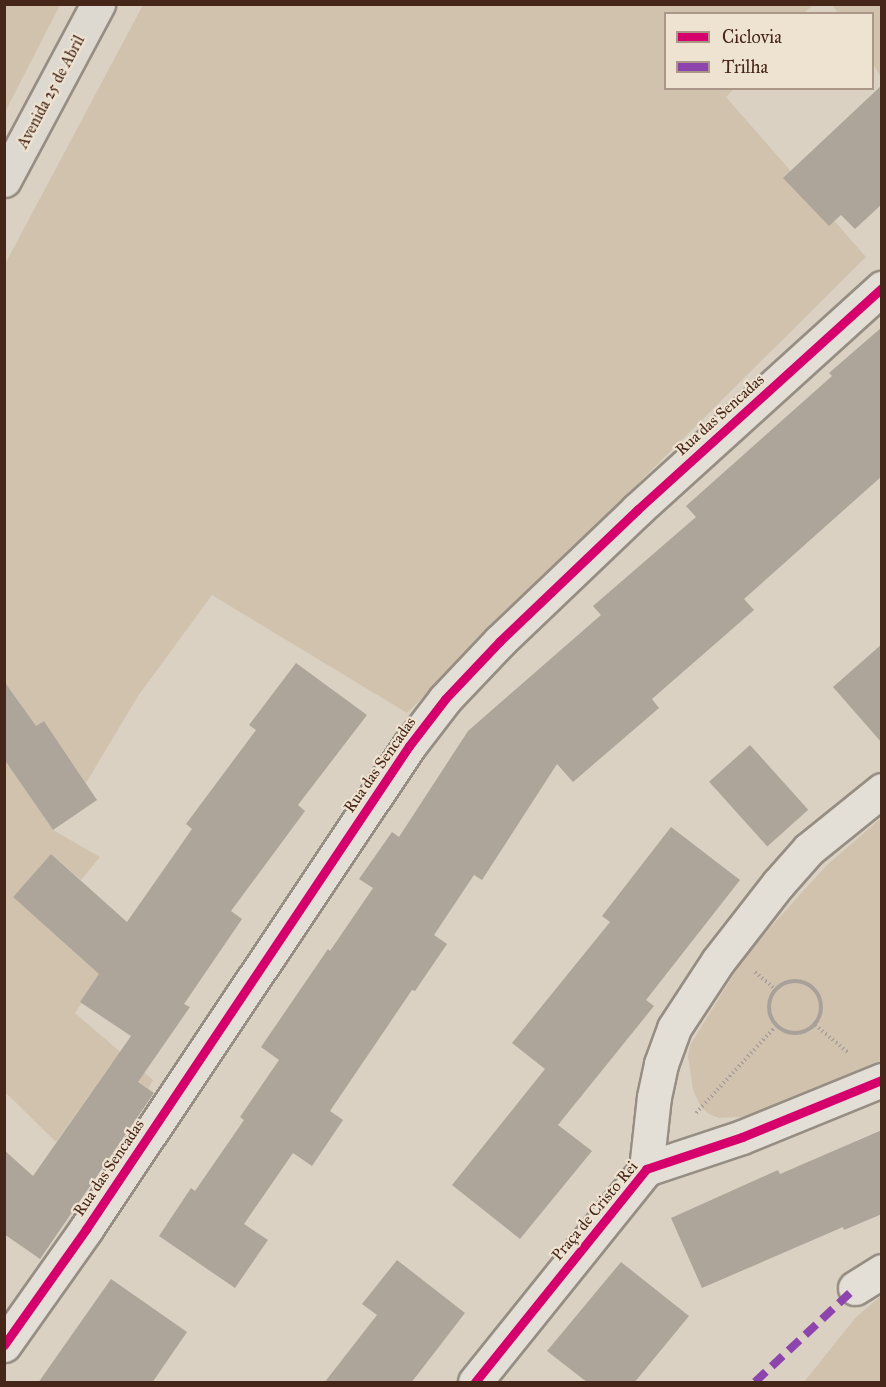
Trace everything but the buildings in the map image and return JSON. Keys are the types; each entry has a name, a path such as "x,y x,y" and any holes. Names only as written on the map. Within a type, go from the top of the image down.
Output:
{"main road":[{"name":"Avenida 25 de Abril","path":"4,180 98,4"}],"street":[{"name":"Rua das Sencadas","path":"4,1345 86,1229 409,746 445,699 500,641 638,510 882,288"},
{"name":"Praça de Cristo Rei","path":"475,1383 646,1169 654,1096 661,1064 674,1029 718,961 778,884 809,849 882,790"},
{"name":"Praça de Cristo Rei","path":"646,1169 742,1137 882,1080"}],"path":[{"path":"793,980 810,985 821,999 822,1009 815,1025 808,1030 792,1033 776,1026 768,1011 775,990 793,980"},
{"path":"693,1116 776,1026"}],"shaded area":[{"path":"4,5 60,5 5,112"},
{"path":"143,5 813,5 805,12 664,12 664,90 733,90 726,97 866,257 407,713 212,595 138,696 86,783 44,721 5,747 4,716 21,704 4,681 5,264"},
{"path":"832,5 881,5 881,77 874,66 874,12 837,12"},
{"path":"4,759 53,830 100,857 81,880 51,854 13,897 74,951 109,961 75,1013 153,1080 148,1089 111,1064 56,1142 5,1092"},
{"path":"881,818 881,1063 757,1116 719,1118 709,1114 701,1107 693,1090 688,1056 690,1045 747,953 826,866"},
{"path":"881,1296 881,1382 804,1382 856,1317"}],"marked path":[{"path":"755,1382 855,1288"}],"cycle path":[{"path":"4,1345 86,1229 409,746 445,699 500,641 637,510 882,288"},
{"path":"475,1382 646,1169 742,1137 882,1080"}]}
